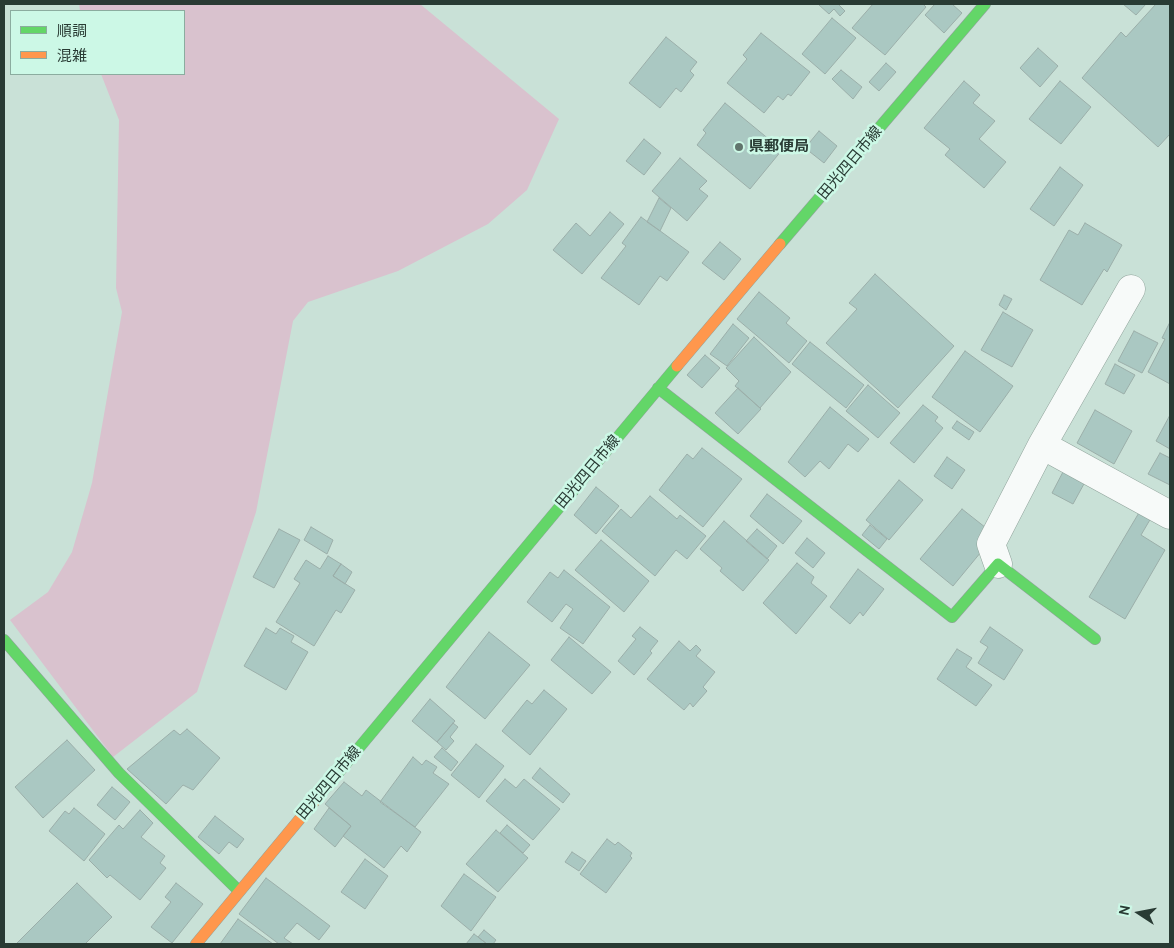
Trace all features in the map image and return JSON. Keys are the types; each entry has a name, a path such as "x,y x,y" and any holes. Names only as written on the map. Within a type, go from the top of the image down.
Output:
{"main road":[{"name":"田光四日市線","path":"196,944 658,388 985,4"},
{"path":"658,388 952,617 998,564 1096,639"},
{"path":"4,640 119,773 239,891"}],"street":[{"path":"998,564 991,544 1042,445 1131,290"},
{"path":"1042,445 1170,515"}],"shaded area":[{"path":"79,4 420,4 559,119 527,190 488,224 398,271 308,302 293,321 256,512 197,692 113,757 10,620 48,592 72,552 92,483 122,312 116,288 119,120 101,75 185,75 185,10 80,10"}],"building":[{"path":"820,4 838,4 845,11 840,16 834,9 829,14"},
{"path":"873,4 923,4 926,7 885,55 852,28"},
{"path":"935,4 952,4 962,13 944,33 925,15"},
{"path":"1123,4 1146,4 1136,15"},
{"path":"1156,4 1170,4 1170,134 1158,147 1082,78 1121,32 1126,37"},
{"path":"832,18 856,38 825,74 802,54"},
{"path":"761,33 810,72 791,96 788,94 783,100 778,96 764,113 727,83 747,59 743,55"},
{"path":"666,37 697,62 690,71 694,75 681,92 676,88 660,108 629,83"},
{"path":"1038,48 1058,66 1040,87 1020,68"},
{"path":"886,63 896,72 879,91 869,82"},
{"path":"841,70 862,87 853,99 832,79"},
{"path":"964,81 980,95 973,103 995,121 979,139 1006,162 984,188 945,155 950,149 924,128"},
{"path":"1060,81 1091,107 1061,144 1029,119"},
{"name":"県郵便局","path":"725,103 782,150 750,189 697,145 706,133 703,130"},
{"path":"819,131 837,146 824,163 805,148"},
{"path":"644,139 661,153 644,175 626,161"},
{"path":"680,158 707,181 699,189 708,196 687,221 652,191"},
{"path":"1060,167 1083,185 1054,226 1030,209"},
{"path":"659,198 671,208 660,231 647,222"},
{"path":"610,212 624,224 582,274 553,250 576,223 590,236"},
{"path":"641,217 689,252 667,281 660,276 639,305 601,278 626,246 622,243"},
{"path":"1085,223 1122,245 1107,272 1104,269 1082,305 1040,280 1069,230 1078,235"},
{"path":"720,242 741,259 724,280 702,263"},
{"path":"875,274 954,346 898,408 826,343 857,309 849,303"},
{"path":"759,292 790,318 786,323 807,341 789,363 737,319"},
{"path":"1004,295 1012,299 1006,310 999,305"},
{"path":"1003,312 1033,330 1012,367 981,350"},
{"path":"1170,322 1170,384 1148,372 1165,339 1162,338"},
{"path":"733,324 749,338 727,366 710,354"},
{"path":"1134,331 1158,343 1142,373 1118,361"},
{"path":"754,337 791,372 760,408 735,386 739,381 726,368"},
{"path":"810,342 864,385 846,408 792,364"},
{"path":"965,351 1013,386 980,432 932,397"},
{"path":"705,355 720,368 702,388 687,375"},
{"path":"1115,364 1135,375 1124,394 1105,384"},
{"path":"868,385 900,413 878,438 846,411"},
{"path":"738,388 761,409 738,434 715,413"},
{"path":"923,405 938,417 935,421 943,428 914,463 890,443"},
{"path":"830,407 869,439 858,452 848,444 829,469 820,461 805,477 788,462"},
{"path":"1095,410 1132,431 1114,464 1077,443"},
{"path":"1170,415 1170,449 1156,441"},
{"path":"957,421 974,432 969,440 952,428"},
{"path":"702,448 742,479 703,527 659,490 687,454 693,459"},
{"path":"1160,453 1170,458 1170,485 1148,474"},
{"path":"947,457 965,470 952,489 934,476"},
{"path":"1064,470 1085,482 1073,504 1052,493"},
{"path":"899,480 923,500 889,540 866,520"},
{"path":"596,487 619,506 596,534 574,515"},
{"path":"767,494 802,521 783,544 750,516"},
{"path":"650,496 677,519 680,515 706,536 687,559 676,550 655,576 602,531 621,509 631,518"},
{"path":"962,509 995,535 953,586 920,559"},
{"path":"1140,511 1151,518 1141,535 1165,550 1125,619 1089,597"},
{"path":"724,521 769,560 743,591 720,571 722,568 700,549"},
{"path":"870,525 887,539 879,549 862,535"},
{"path":"311,527 333,540 327,554 304,540"},
{"path":"279,529 300,540 274,588 253,577"},
{"path":"757,529 777,546 767,559 746,541"},
{"path":"807,538 825,553 813,568 795,553"},
{"path":"601,540 649,581 624,612 575,570"},
{"path":"328,556 341,564 333,576 355,590 341,613 336,610 314,646 276,622 300,583 294,579 306,560 320,569"},
{"path":"797,563 814,577 811,583 827,596 796,634 763,603"},
{"path":"341,564 352,572 345,584 333,576"},
{"path":"858,569 884,589 863,616 860,612 850,624 830,607"},
{"path":"564,570 610,607 583,644 560,628 573,609 566,604 552,622 527,602 550,572 558,578"},
{"path":"640,627 658,641 650,651 652,653 634,675 618,661 636,639 632,636"},
{"path":"990,627 1023,650 1004,680 978,663 988,647 980,642"},
{"path":"266,628 276,634 280,628 294,636 291,642 308,652 286,690 244,666"},
{"path":"489,632 530,665 485,719 446,687"},
{"path":"569,637 611,672 592,694 551,660"},
{"path":"679,641 690,651 696,645 701,650 696,656 715,672 703,687 707,691 693,707 690,703 684,710 647,679"},
{"path":"957,649 972,658 966,667 992,685 976,706 937,679"},
{"path":"544,690 567,709 530,755 502,731 527,700 532,704"},
{"path":"430,699 455,721 437,742 412,721"},
{"path":"453,723 458,727 450,737 454,741 446,750 437,742"},
{"path":"187,729 220,758 193,790 183,785 166,804 127,769 174,730 180,735"},
{"path":"67,740 95,770 43,818 15,787"},
{"path":"476,744 504,766 479,798 451,775"},
{"path":"442,748 458,762 451,771 434,757"},
{"path":"413,757 422,765 426,760 437,767 433,773 449,784 415,827 380,802"},
{"path":"540,768 570,794 563,803 532,778"},
{"path":"505,779 516,788 524,779 560,809 533,840 486,801"},
{"path":"344,782 362,796 366,790 421,832 407,852 401,846 384,868 343,836 351,826 325,804"},
{"path":"112,787 130,802 115,820 97,805"},
{"path":"74,808 105,834 84,861 49,831 65,811 69,814"},
{"path":"329,808 351,826 335,847 314,829"},
{"path":"140,810 153,823 141,837 165,856 160,863 166,868 140,900 110,875 107,878 89,860 119,825 123,829"},
{"path":"215,816 244,839 237,848 229,842 219,854 198,837"},
{"path":"507,825 530,845 523,853 500,833"},
{"path":"496,830 528,858 498,892 466,864"},
{"path":"607,839 615,845 618,842 632,853 630,856 632,858 606,893 580,874"},
{"path":"572,852 586,861 579,871 565,862"},
{"path":"365,859 388,876 365,909 341,892"},
{"path":"464,874 496,897 471,931 441,906"},
{"path":"266,878 330,926 319,940 297,923 284,938 293,944 279,944 239,914"},
{"path":"77,883 112,917 85,944 16,944"},
{"path":"176,883 203,904 172,943 151,927 171,902 165,897"},
{"path":"238,919 273,944 220,944"},
{"path":"484,930 496,940 493,944 487,944 478,937"},
{"path":"474,934 478,937 487,944 466,944"}],"traffic: fast":[{"path":"780,244 985,4"},
{"path":"318,797 677,366"},
{"path":"658,388 952,617 998,564 1095,639"},
{"path":"4,640 119,773 239,891"}],"traffic: slow":[{"path":"677,366 780,244"},
{"path":"196,944 318,797"}],"place":[{"name":"県郵便局","path":"739,147"}]}
